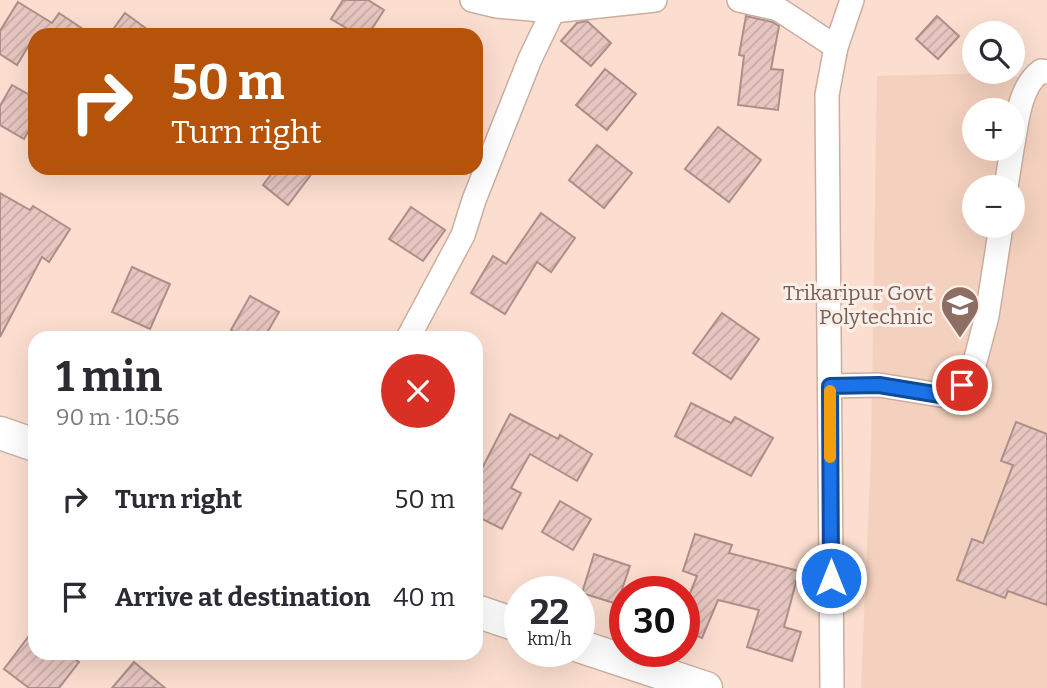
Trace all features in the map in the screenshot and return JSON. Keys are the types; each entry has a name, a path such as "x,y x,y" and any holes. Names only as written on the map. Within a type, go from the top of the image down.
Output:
{"main road":[{"path":"0,433 28,443"},
{"path":"483,613 504,621"},
{"path":"595,651 706,688"}],"street":[{"path":"472,0 497,6 553,11 655,0"},
{"path":"739,0 778,9 836,47"},
{"path":"832,688 827,95 836,47 852,0"},
{"path":"412,331 463,235 520,83 553,11"},
{"path":"1024,98 1032,77 1041,71 1047,72"},
{"path":"830,386 879,385 940,395 962,385 973,369 987,316 999,238"}],"shaded area":[{"name":"Trikaripur Govt Polytechnic","path":"962,74 962,84 1025,84 1025,78 1047,81 1047,688 861,688 871,452 877,76"}],"building":[{"path":"343,0 368,0 384,10 372,28 346,28 331,19"},
{"path":"18,2 52,23 59,13 82,28 28,28 28,47 17,65 0,54 0,31"},
{"path":"125,13 145,28 114,28"},
{"path":"746,16 779,26 771,69 783,70 778,110 738,105 744,56 739,55"},
{"path":"937,16 959,36 938,59 916,39"},
{"path":"587,21 611,43 591,66 561,41 577,23"},
{"path":"605,69 636,94 607,130 576,105"},
{"path":"12,85 28,94 28,132 24,139 0,125 0,106"},
{"path":"718,127 761,160 729,202 685,169"},
{"path":"597,145 632,173 604,208 569,180"},
{"path":"271,175 311,175 288,205 263,185"},
{"path":"0,193 30,210 33,206 70,229 49,262 42,257 0,337"},
{"path":"411,207 445,230 423,261 389,239"},
{"path":"541,213 575,238 551,272 537,262 505,314 471,293 493,256 506,264"},
{"path":"132,267 170,284 150,329 112,312"},
{"path":"250,296 279,312 268,331 231,330"},
{"path":"722,313 759,339 731,379 693,353"},
{"path":"691,403 731,423 735,417 773,438 751,476 675,436"},
{"path":"510,414 558,439 560,435 592,454 577,481 530,454 511,488 521,493 502,529 483,520 483,466"},
{"path":"1016,422 1047,434 1047,605 1008,591 1005,598 957,580 972,539 983,543 1013,465 1001,461"},
{"path":"560,501 591,519 573,550 542,532"},
{"path":"695,534 732,545 729,553 799,571 784,627 801,632 792,661 747,647 759,610 718,600 702,638 700,637 700,576 683,571"},
{"path":"594,554 630,566 627,576 609,576 609,601 595,597 595,576 587,576"},
{"path":"28,637 28,660 79,662 59,688 29,688 4,669"},
{"path":"134,662 165,688 112,688"}],"slow traffic":[{"path":"830,391 830,457"}],"place":[{"name":"Trikaripur Govt Polytechnic","path":"960,339"}],"route":[{"path":"831,578 830,386 879,385 940,395 962,385"}]}
